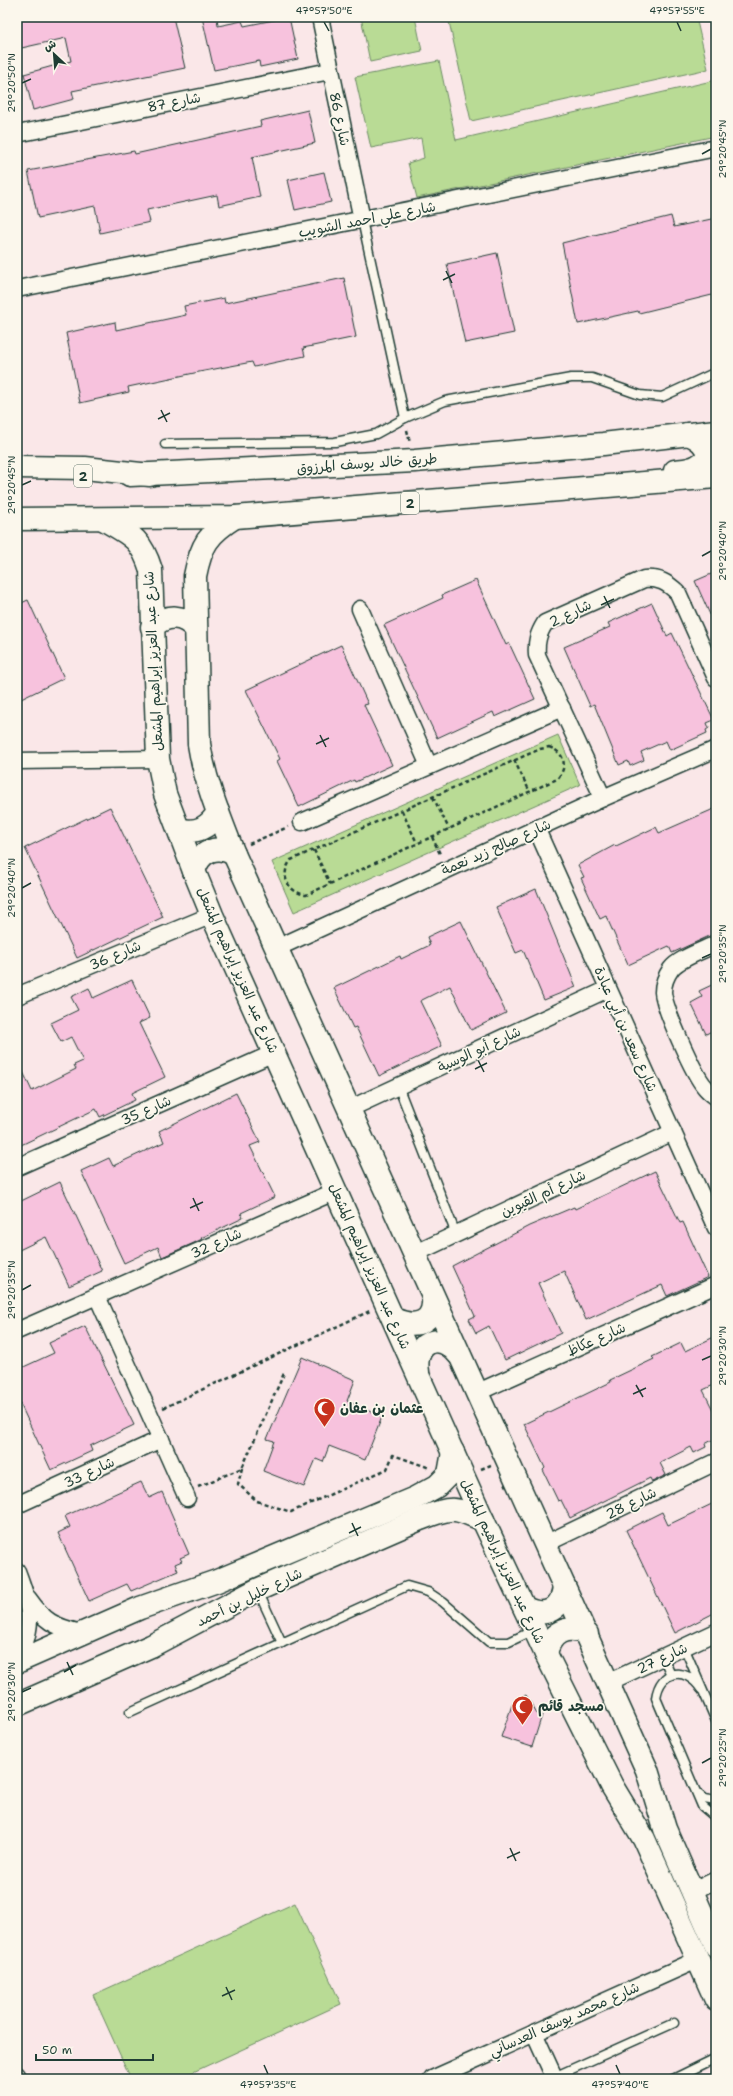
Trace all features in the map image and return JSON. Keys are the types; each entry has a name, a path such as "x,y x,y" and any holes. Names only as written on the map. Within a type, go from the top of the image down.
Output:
{"main road":[{"name":"طريق خالد يوسف المرزوق","path":"17,469 85,468 150,475 414,461 716,430"},
{"path":"497,496 570,481 693,468 703,462 706,456 706,449 704,443 698,437 687,434"},
{"name":"2","path":"17,519 234,517 716,477"},
{"path":"234,517 216,529 205,542 199,558 195,576 199,744 203,769 234,852 458,1354 587,1634 607,1683 647,1770 664,1829 693,1891 716,1946"},
{"name":"شارع عبد العزيز إبراهيم المشعل","path":"103,519 130,535 140,544 146,554 151,570 158,759 165,794 212,915 453,1452 456,1475 483,1520 546,1654 612,1786 644,1839 696,1960 716,2000"},
{"path":"152,628 160,620 169,617 184,619 196,629"},
{"path":"178,829 194,831 202,829 209,825 218,812"},
{"path":"194,871 197,862 202,855 209,850 218,848 234,852"},
{"path":"391,1311 404,1324 414,1325 423,1322 432,1311 433,1297"},
{"path":"418,1372 416,1360 420,1350 429,1342 440,1341 451,1345 458,1354"},
{"name":"شارع خليل بن أحمد","path":"17,1662 81,1633 157,1602 217,1581 415,1498 456,1475"},
{"name":"شارع خليل بن أحمد","path":"17,1705 151,1646 257,1590 441,1511 458,1508 483,1520"},
{"path":"525,1608 533,1612 543,1613 552,1610 559,1604 564,1596 564,1586"},
{"path":"157,1602 164,1606 174,1618 173,1634"},
{"path":"546,1654 548,1645 553,1637 560,1632 569,1629 578,1630 587,1634"},
{"path":"612,1786 619,1790 627,1791 634,1789 645,1778 647,1770"}],"street":[{"name":"شارع 86","path":"320,17 362,220"},
{"name":"شارع 87","path":"17,134 330,71"},
{"name":"شارع علي احمد الشويب","path":"17,289 716,148"},
{"name":"شارع 2","path":"603,798 538,655 536,644 538,634 545,623 644,579 657,578 668,583 678,593 716,678"},
{"path":"360,609 429,766"},
{"path":"302,822 562,708"},
{"name":"شارع صالح زيد نعمة","path":"277,948 446,869 537,830 603,798 716,749"},
{"path":"17,761 158,759"},
{"name":"شارع سعد بن أبي عبادة","path":"537,830 716,1228"},
{"name":"شارع 36","path":"17,996 212,915"},
{"path":"716,944 686,958 671,968 665,980 663,993 667,1009 697,1076 704,1087 716,1097"},
{"name":"شارع أبو الوسية","path":"349,1109 608,989"},
{"name":"شارع 35","path":"17,1167 274,1053"},
{"name":"شارع أم القيوين","path":"414,1254 673,1132"},
{"name":"شارع 32","path":"17,1331 336,1191"},
{"name":"شارع عكاظ","path":"476,1393 716,1285"},
{"path":"97,1296 186,1495"},
{"name":"شارع 33","path":"17,1506 161,1439"},
{"name":"شارع 28","path":"545,1544 716,1462"},
{"path":"17,1571 27,1597 30,1619 27,1642 17,1662"},
{"path":"27,1597 40,1615 59,1628 81,1633"},
{"name":"شارع 27","path":"607,1683 716,1632"},
{"path":"693,1891 716,1880"},
{"name":"شارع محمد يوسف العدساني","path":"432,2079 696,1960"},
{"path":"534,2033 554,2078"},
{"path":"17,2075 19,2079"}],"lane":[{"path":"362,220 405,418"},
{"path":"165,444 335,442 376,434 405,418 445,402 571,378 592,378 640,395 662,397 716,372"},
{"path":"398,1086 456,1234"},
{"path":"130,1712 407,1586 428,1592 443,1602 489,1642 510,1642 535,1630"},
{"path":"257,1590 282,1643"},
{"path":"684,1647 716,1721"},
{"path":"663,1657 671,1675"},
{"path":"702,1690 695,1680 681,1673 671,1675 664,1679 657,1689 656,1698 702,1806 716,1818"},
{"path":"696,1793 704,1799 716,1801"},
{"path":"554,2078 674,2022"},
{"path":"673,2079 716,2058"}],"path":[{"path":"405,418 414,461"},
{"path":"549,747 557,750 564,759 564,768 557,779 530,792 306,895 298,894 290,888 285,876 287,865 291,860 540,749 549,747"},
{"path":"514,760 530,792"},
{"path":"433,797 449,829"},
{"path":"402,810 417,844"},
{"path":"234,852 302,822"},
{"path":"432,837 446,869"},
{"path":"314,850 330,884"},
{"path":"150,1414 391,1311"},
{"path":"285,1371 242,1468 238,1484 257,1501 291,1512 387,1469 393,1455 456,1475 506,1458"},
{"path":"186,1495 242,1468"}],"green space":[{"path":"361,17 415,17 422,51 370,62"},
{"path":"448,17 696,17 708,69 471,121"},
{"path":"439,61 456,140 716,80 716,136 417,198 408,163 424,158 421,138 371,148 355,77"},
{"path":"558,735 580,785 294,912 272,862"},
{"path":"295,1903 341,2004 178,2079 131,2079 93,1995"}],"building":[{"path":"17,17 173,17 185,68 72,91 74,99 33,110 24,74 71,61 66,38 17,49"},
{"path":"202,17 217,17 218,26 242,21 244,26 289,17 298,59 260,67 259,61 214,70"},
{"path":"308,110 315,143 252,157 260,197 219,206 217,195 147,210 150,222 100,233 95,206 38,218 28,171 134,151 135,154 261,126 260,121"},
{"path":"324,172 331,202 295,210 288,180"},
{"path":"671,216 674,227 716,218 716,294 639,313 638,311 578,324 562,243"},
{"path":"497,253 514,333 465,343 447,264"},
{"path":"344,278 356,337 303,348 305,356 254,367 252,362 199,372 128,387 129,392 80,403 66,333 115,322 116,330 186,315 184,306 224,298 225,303"},
{"path":"716,572 716,628 695,581"},
{"path":"476,580 506,645 509,643 535,699 495,717 493,712 437,738 384,625 443,598 442,595"},
{"path":"28,600 64,678 17,701 17,605"},
{"path":"652,603 667,636 672,633 714,720 707,723 709,728 706,730 707,733 670,750 666,741 641,752 644,760 630,766 628,761 619,765 594,704 590,706 564,647 610,627 608,623"},
{"path":"341,645 368,704 364,705 392,765 355,782 354,780 299,807 277,761 280,759 246,690"},
{"path":"110,807 163,917 77,958 25,848"},
{"path":"716,808 716,933 672,953 669,946 628,965 606,916 600,919 581,878 584,877 578,865 615,845 616,846 656,827 659,833"},
{"path":"536,889 576,987 544,1000 523,950 516,953 496,907"},
{"path":"461,921 506,1013 471,1030 450,986 420,1001 442,1046 379,1076 356,1027 353,1028 334,988 400,956 401,959 430,945 427,937"},
{"path":"132,980 150,1018 139,1023 165,1077 132,1093 135,1100 100,1117 96,1109 21,1145 17,1138 17,1059 32,1091 76,1069 74,1065 83,1061 71,1037 61,1042 51,1023 78,1010 71,997 89,988 93,998"},
{"path":"716,983 716,1029 706,1034 691,1003 702,997 699,991"},
{"path":"236,1093 260,1142 250,1146 275,1197 241,1213 243,1218 201,1238 202,1239 194,1243 162,1257 158,1247 124,1263 81,1171 109,1158 113,1166 164,1142 159,1131"},
{"path":"655,1171 680,1223 683,1222 708,1277 667,1296 662,1285 586,1320 564,1271 538,1283 561,1333 505,1360 489,1326 476,1333 469,1319 475,1316 452,1266 529,1226 574,1207 575,1209"},
{"path":"60,1182 102,1271 69,1286 46,1237 17,1251 17,1203"},
{"path":"85,1326 134,1425 90,1446 92,1451 51,1470 17,1397 17,1370 54,1353 49,1343"},
{"path":"716,1336 716,1384 703,1390 716,1416 716,1438 705,1444 706,1447 694,1453 691,1447 660,1463 666,1475 652,1482 650,1478 570,1518 561,1500 558,1501 543,1470 545,1468 524,1424 611,1382 610,1380 654,1359 652,1357 681,1343 685,1351"},
{"name":"عثمان بن عفان","path":"302,1357 355,1380 347,1401 382,1417 365,1460 329,1446 323,1462 316,1459 304,1487 263,1471 274,1441 267,1439"},
{"path":"141,1482 149,1498 162,1492 189,1554 180,1558 182,1561 175,1564 178,1571 131,1591 127,1584 89,1601 58,1533 70,1527 65,1516"},
{"path":"716,1502 716,1612 675,1633 626,1530 662,1512 668,1525"},
{"name":"مسجد قائم","path":"526,1695 537,1714 542,1715 532,1747 501,1737 513,1702"}],"place":[{"name":"عثمان بن عفان","path":"325,1428"},
{"name":"مسجد قائم","path":"522,1726"}]}
